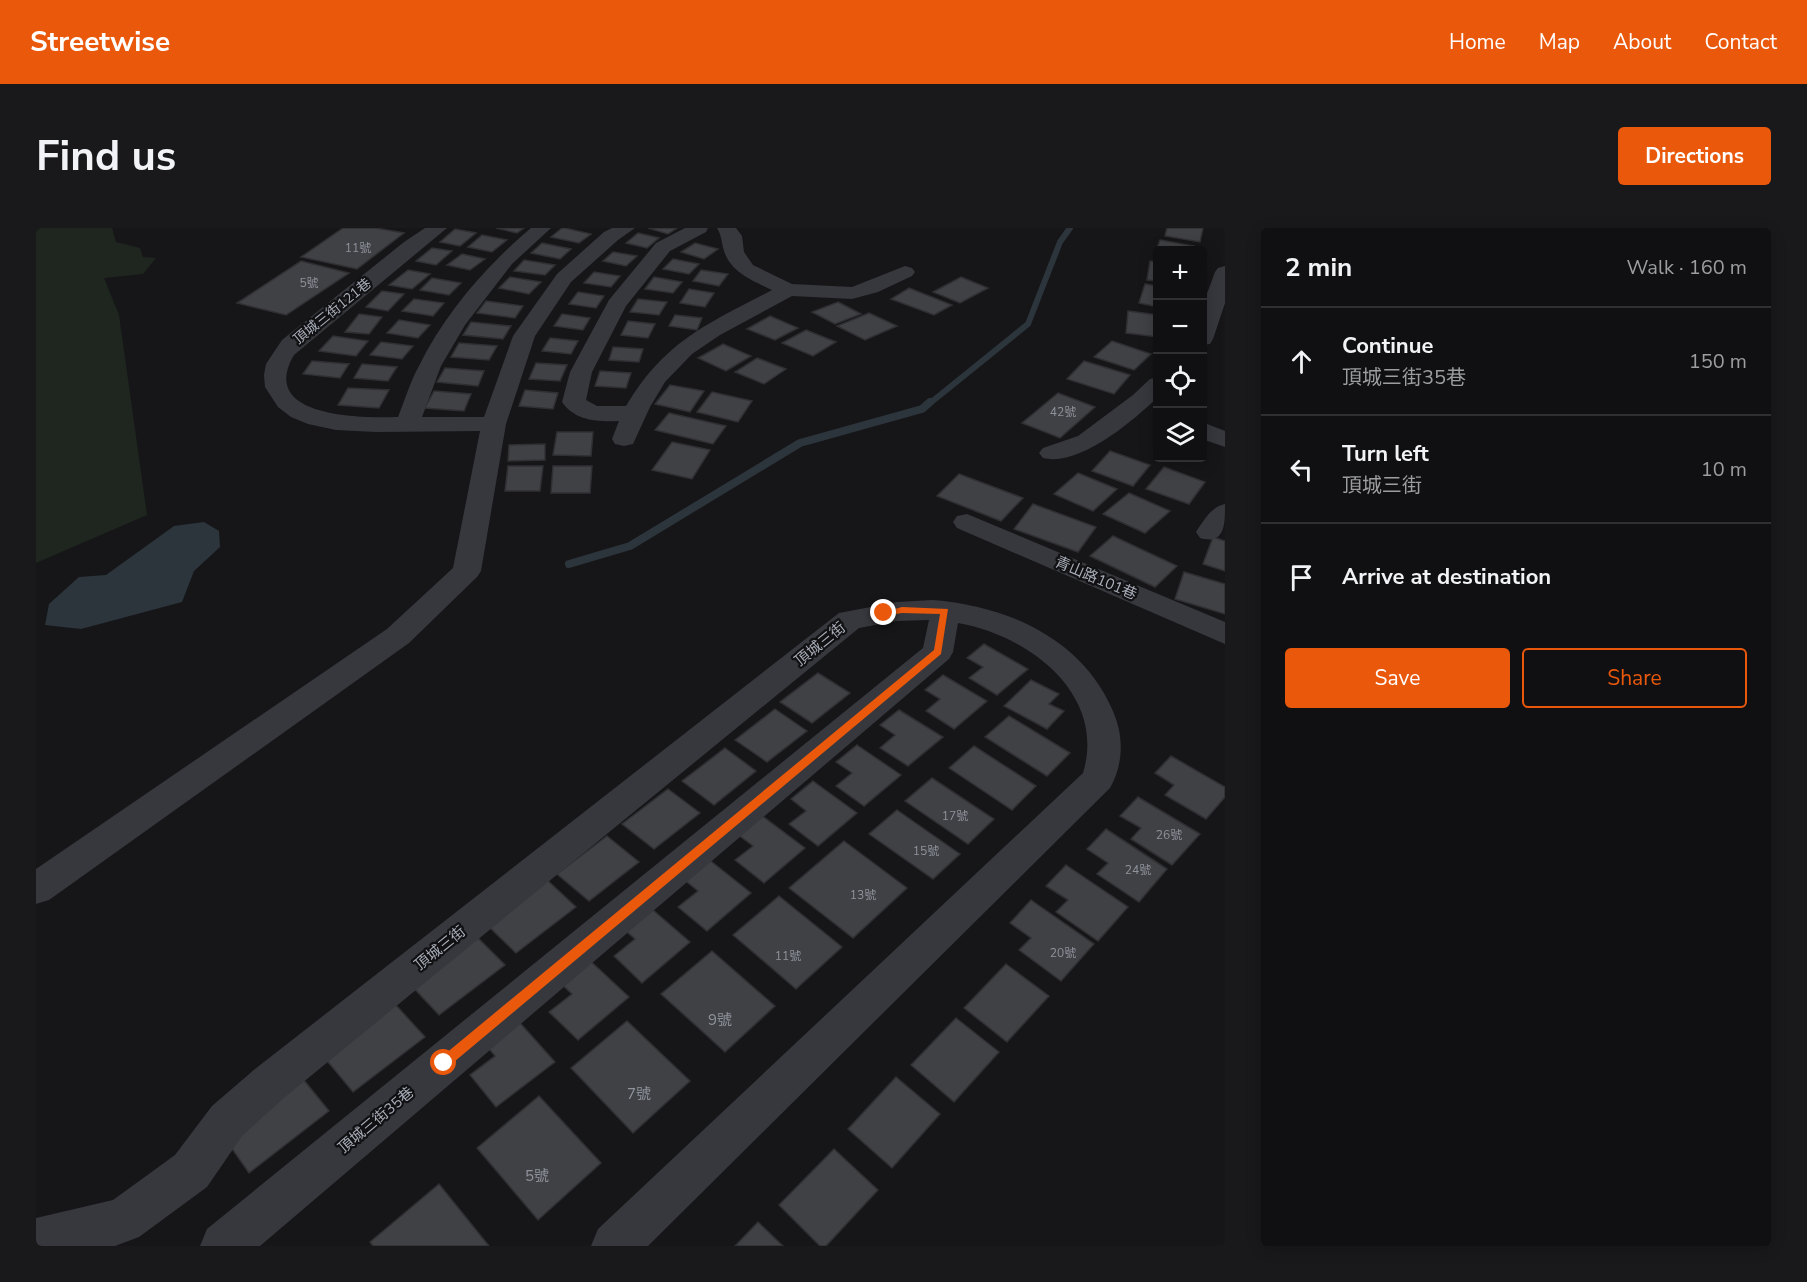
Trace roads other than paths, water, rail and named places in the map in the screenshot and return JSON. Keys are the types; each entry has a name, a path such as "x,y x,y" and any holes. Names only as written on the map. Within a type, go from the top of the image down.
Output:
{"lane":[{"name":"頂城三街121巷","path":"438,228 411,246 290,345 278,359 274,381 280,395 289,404 305,414 328,422 354,425 494,424"},
{"path":"407,424 430,366 455,323 505,260 542,228"},
{"path":"36,890 398,636 467,570 494,424 524,336 564,278 611,236 626,228"},
{"path":"634,413 596,414 580,410 574,402 580,372 616,304 635,280 663,247 699,228"},
{"path":"726,228 732,236 734,252 746,270 788,290 852,293 871,288 905,272"},
{"path":"1207,327 1225,273"},
{"path":"624,439 634,413 673,359 706,335 788,290"},
{"path":"1052,453 1087,441 1152,397"},
{"path":"1207,431 1225,440"},
{"name":"青山路101巷","path":"967,522 1225,634"},
{"name":"頂城三街","path":"36,1242 123,1221 191,1171 227,1121 270,1083 850,620 902,610 945,611 988,618 1049,649 1073,670 1092,699 1101,721 1105,750 1098,779 615,1246"},
{"name":"頂城三街35巷","path":"224,1246 938,652 945,611"}],"waterway":[{"path":"929,404 1028,324 1060,242 1070,228"},
{"path":"569,564 630,546 800,443 922,409 930,402"}]}
